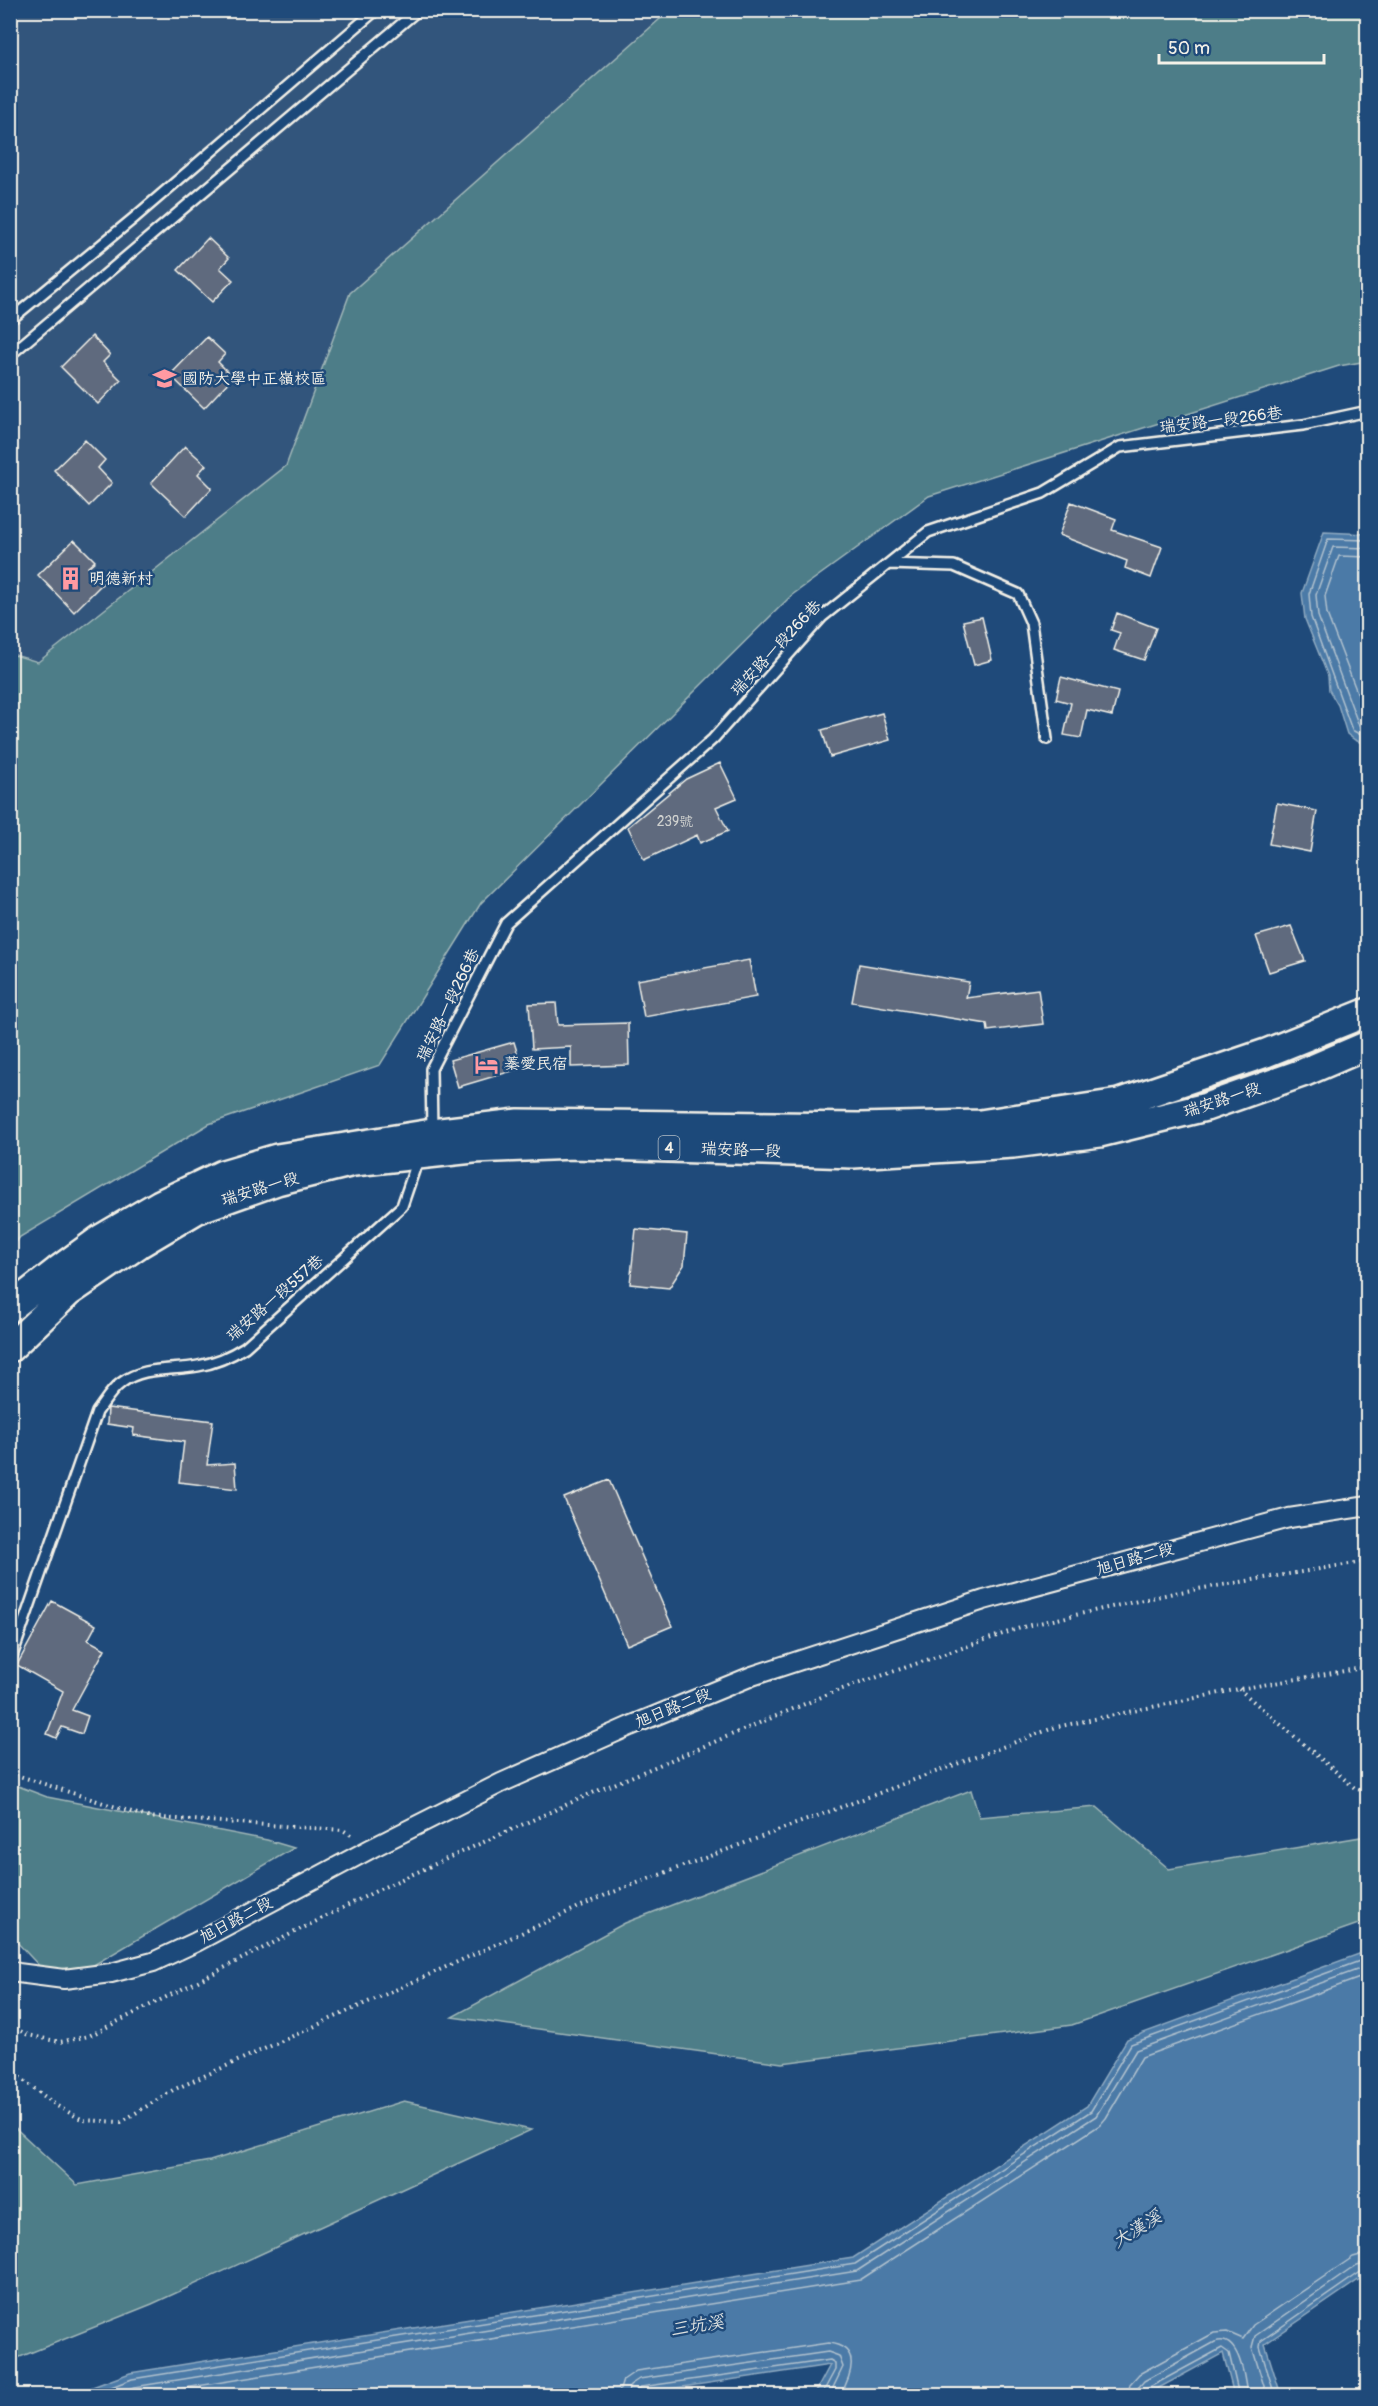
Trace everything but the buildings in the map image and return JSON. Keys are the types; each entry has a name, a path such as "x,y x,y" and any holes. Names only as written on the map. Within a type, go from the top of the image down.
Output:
{"main road":[{"name":"瑞安路一段","path":"10,1308 102,1238 160,1204 223,1174 277,1158 432,1133 518,1123 859,1127 980,1124 1119,1103 1266,1053 1368,1012"},
{"name":"瑞安路一段","path":"10,1348 69,1292 139,1244 198,1209 277,1181 354,1162 473,1149 574,1145 853,1154 1013,1143 1101,1132 1206,1107 1305,1072 1368,1045"}],"street":[{"name":"旭日路二段","path":"10,1970 64,1978 111,1973 153,1962 196,1942 372,1848 501,1783 598,1740 783,1665 984,1600 1188,1544 1289,1518 1368,1506"}],"lane":[{"path":"10,320 134,218 376,10"},
{"path":"10,355 418,10"},
{"name":"瑞安路一段266巷","path":"432,1133 431,1069 506,923 713,739 822,617 928,532 1043,493 1120,447 1303,425 1368,411"},
{"path":"888,564 954,566 1018,594 1031,623 1047,739"},
{"name":"瑞安路一段557巷","path":"10,1662 97,1412 108,1397 120,1383 145,1371 199,1366 230,1356 245,1347 402,1206 419,1156 432,1133"}],"path":[{"path":"10,2026 28,2035 60,2042 89,2036 382,1888 579,1799 831,1693 928,1659 1026,1626 1174,1593 1368,1561"},
{"path":"10,2070 57,2106 83,2120 121,2122 173,2090 608,1894 1056,1727 1239,1689 1368,1667"},
{"path":"1239,1689 1356,1789 1368,1791"},
{"path":"10,1773 147,1817 343,1830 372,1848"}],"shaded area":[{"name":"國防大學中正嶺校區","path":"10,11 669,11 351,293 286,466 37,662 10,654"}],"green space":[{"path":"669,11 1367,11 1367,361 1339,366 929,496 792,595 481,903 380,1065 209,1124 20,1237 11,1249 11,654 38,662 286,466 350,293"},
{"path":"10,1783 47,1797 267,1840 294,1848 80,1973 42,1969 14,1939 11,1927"},
{"path":"971,1790 979,1817 1097,1807 1169,1869 1367,1836 1367,1921 1072,2025 782,2063 452,2017 625,1923"},
{"path":"404,2101 531,2130 152,2304 15,2359 10,2337 11,2124 77,2185 210,2161"}],"water":[{"path":"1324,532 1367,534 1367,745 1347,734 1338,705 1329,690 1328,676 1305,619 1302,593"},
{"path":"1367,1951 1367,2274 1265,2344 1281,2395 1234,2395 1223,2353 1146,2395 814,2395 830,2365 622,2396 71,2395 130,2373 853,2258 1087,2106 1127,2039"}],"place":[{"name":"國防大學中正嶺校區","path":"164,379"},
{"name":"明德新村","path":"71,579"},
{"name":"蓁愛民宿","path":"486,1064"}],"water label":[{"name":"大漢溪","path":"1137,2229"},
{"name":"三坑溪","path":"697,2326"}]}
